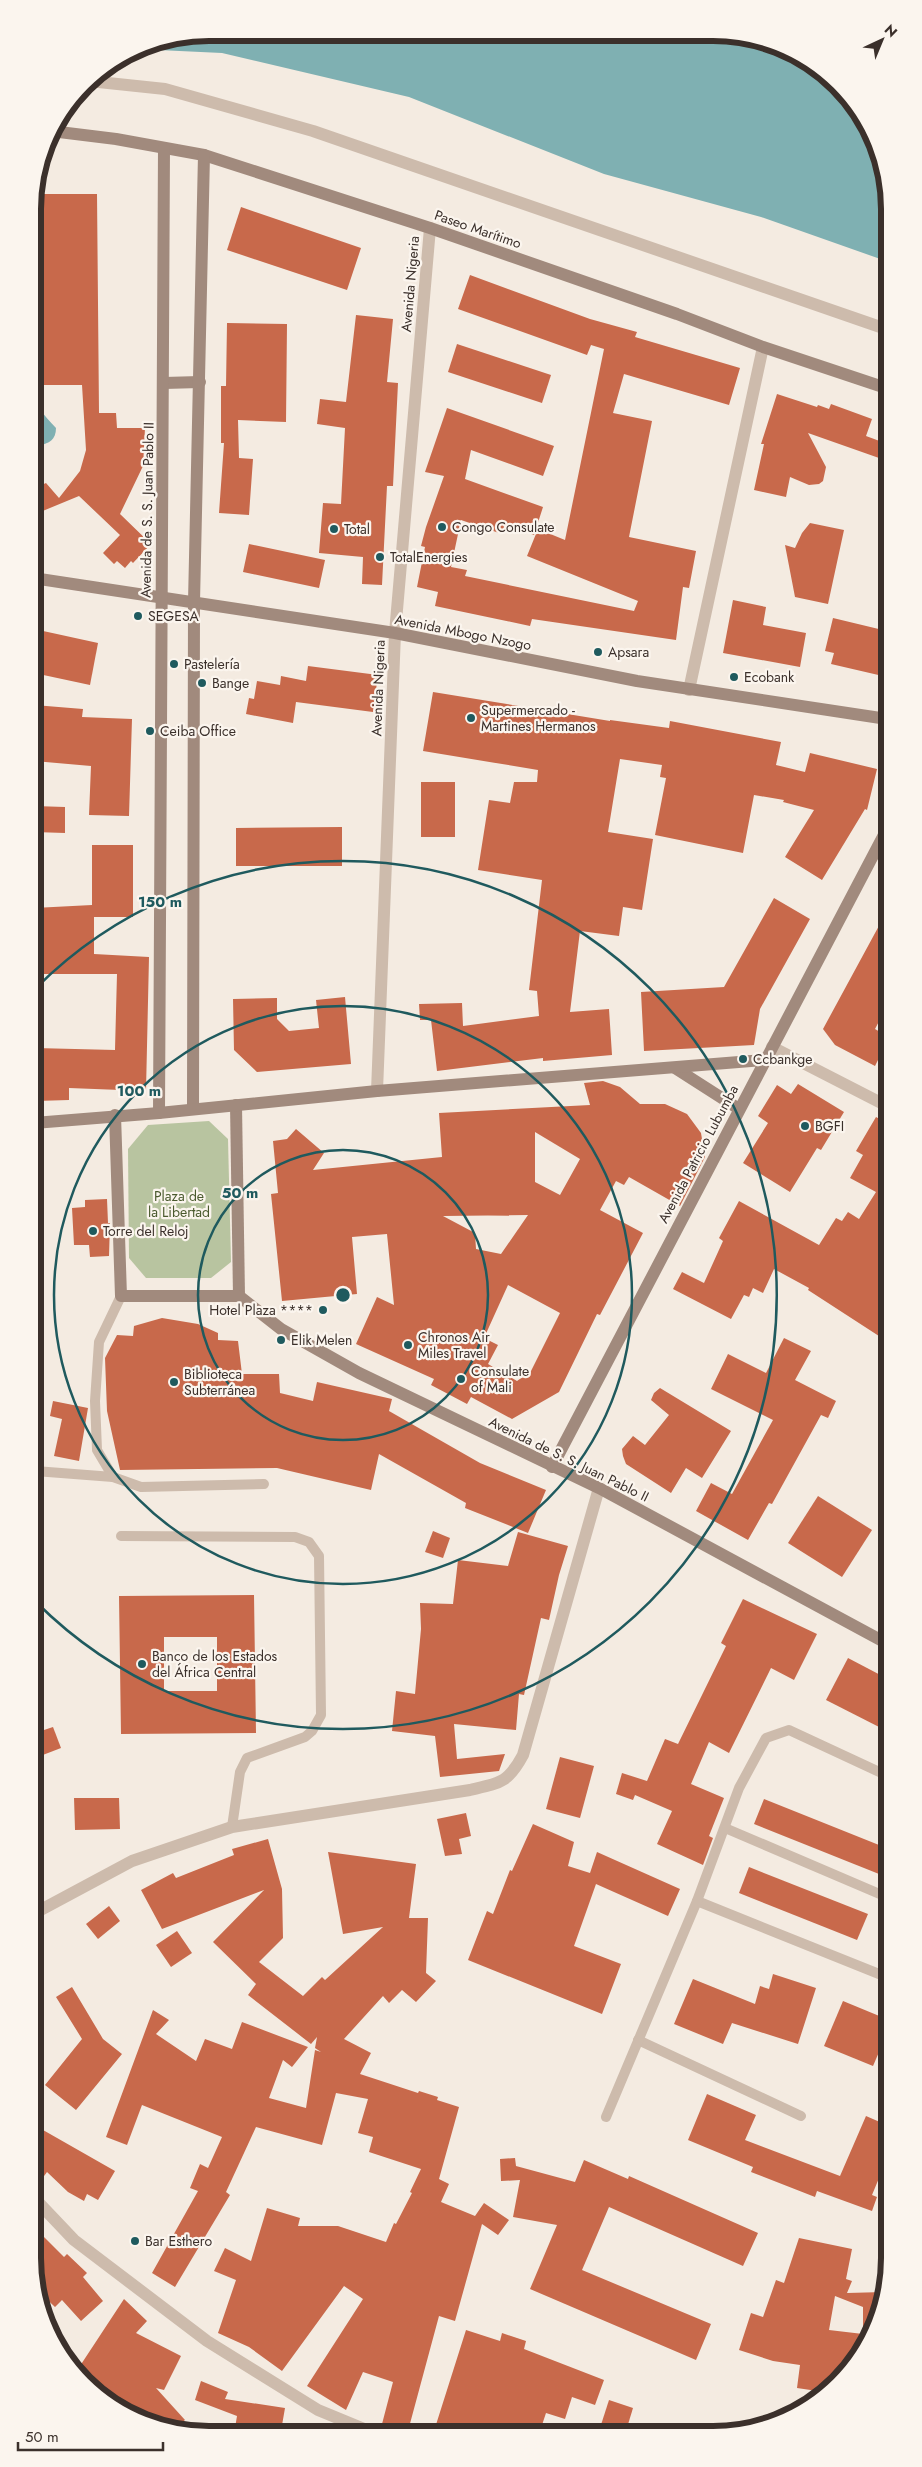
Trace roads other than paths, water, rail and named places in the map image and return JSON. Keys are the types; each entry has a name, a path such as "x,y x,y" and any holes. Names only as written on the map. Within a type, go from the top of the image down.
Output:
{"street":[{"path":"99,82 165,90 313,131 881,327"},
{"name":"Paseo Marítimo","path":"60,132 116,139 204,154 430,228 677,314 764,347 881,386"},
{"name":"Avenida de S. S. Juan Pablo II","path":"159,1113 164,148"},
{"path":"193,1108 194,602 204,154"},
{"name":"Avenida Nigeria","path":"377,1091 395,633 430,228"},
{"path":"689,690 764,347"},
{"path":"164,383 200,382"},
{"name":"Avenida Mbogo Nzogo","path":"42,579 395,633 689,690 881,718"},
{"name":"Avenida Patricio Lubumba","path":"552,1466 764,1060 881,842"},
{"path":"772,1047 881,1103"},
{"path":"42,1122 159,1113 193,1108 377,1091 764,1060"},
{"path":"675,1068 739,1109"},
{"path":"115,1116 121,1296 239,1296 236,1105"},
{"name":"Avenida de S. S. Juan Pablo II","path":"239,1296 281,1329 352,1369 599,1488 880,1640"},
{"path":"41,1909 132,1861 232,1827 470,1790 503,1780 513,1773 523,1755 599,1488"},
{"path":"41,2205 74,2240 207,2341 318,2410 357,2426"}],"lane":[{"path":"113,1477 96,1450 95,1401 99,1342 121,1296"},
{"path":"41,1471 113,1477 141,1487 264,1484"},
{"path":"120,1536 295,1537 310,1542 319,1556 321,1715 312,1731 305,1737 247,1758 240,1772 232,1827"},
{"path":"606,2117 697,1901 739,1788 766,1738 789,1730 880,1772"},
{"path":"725,1828 880,1894"},
{"path":"697,1901 880,1974"},
{"path":"638,2040 801,2116"}],"water":[{"path":"209,41 713,41 746,44 756,47 777,54 815,76 832,90 852,116 872,155 878,176 881,209 881,259 761,217 604,174 409,97 222,53 155,50 176,44"},
{"path":"42,354 49,360 42,372"},
{"path":"42,411 56,428 55,435 46,444 42,445"}],"place":[{"name":"Congo Consulate","path":"442,527"},
{"name":"Total","path":"334,529"},
{"name":"TotalEnergies","path":"380,557"},
{"name":"SEGESA","path":"138,616"},
{"name":"Apsara","path":"598,652"},
{"name":"Pastelería","path":"174,664"},
{"name":"Ecobank","path":"734,677"},
{"name":"Bange","path":"202,683"},
{"name":"Supermercado - Martines Hermanos","path":"471,718"},
{"name":"Ceiba Office","path":"150,731"},
{"name":"Ccbankge","path":"743,1059"},
{"name":"BGFI","path":"805,1126"},
{"name":"Torre del Reloj","path":"93,1231"},
{"name":"Hotel Plaza ****","path":"323,1310"},
{"name":"Elik Melen","path":"281,1340"},
{"name":"Chronos Air Miles Travel","path":"408,1345"},
{"name":"Consulate of Mali","path":"461,1379"},
{"name":"Biblioteca Subterránea","path":"174,1382"},
{"name":"Banco de los Estados del África Central","path":"142,1664"},
{"name":"Bar Esthero","path":"135,2241"}],"park label":[{"name":"Plaza de la Libertad","path":"179,1204"}]}
